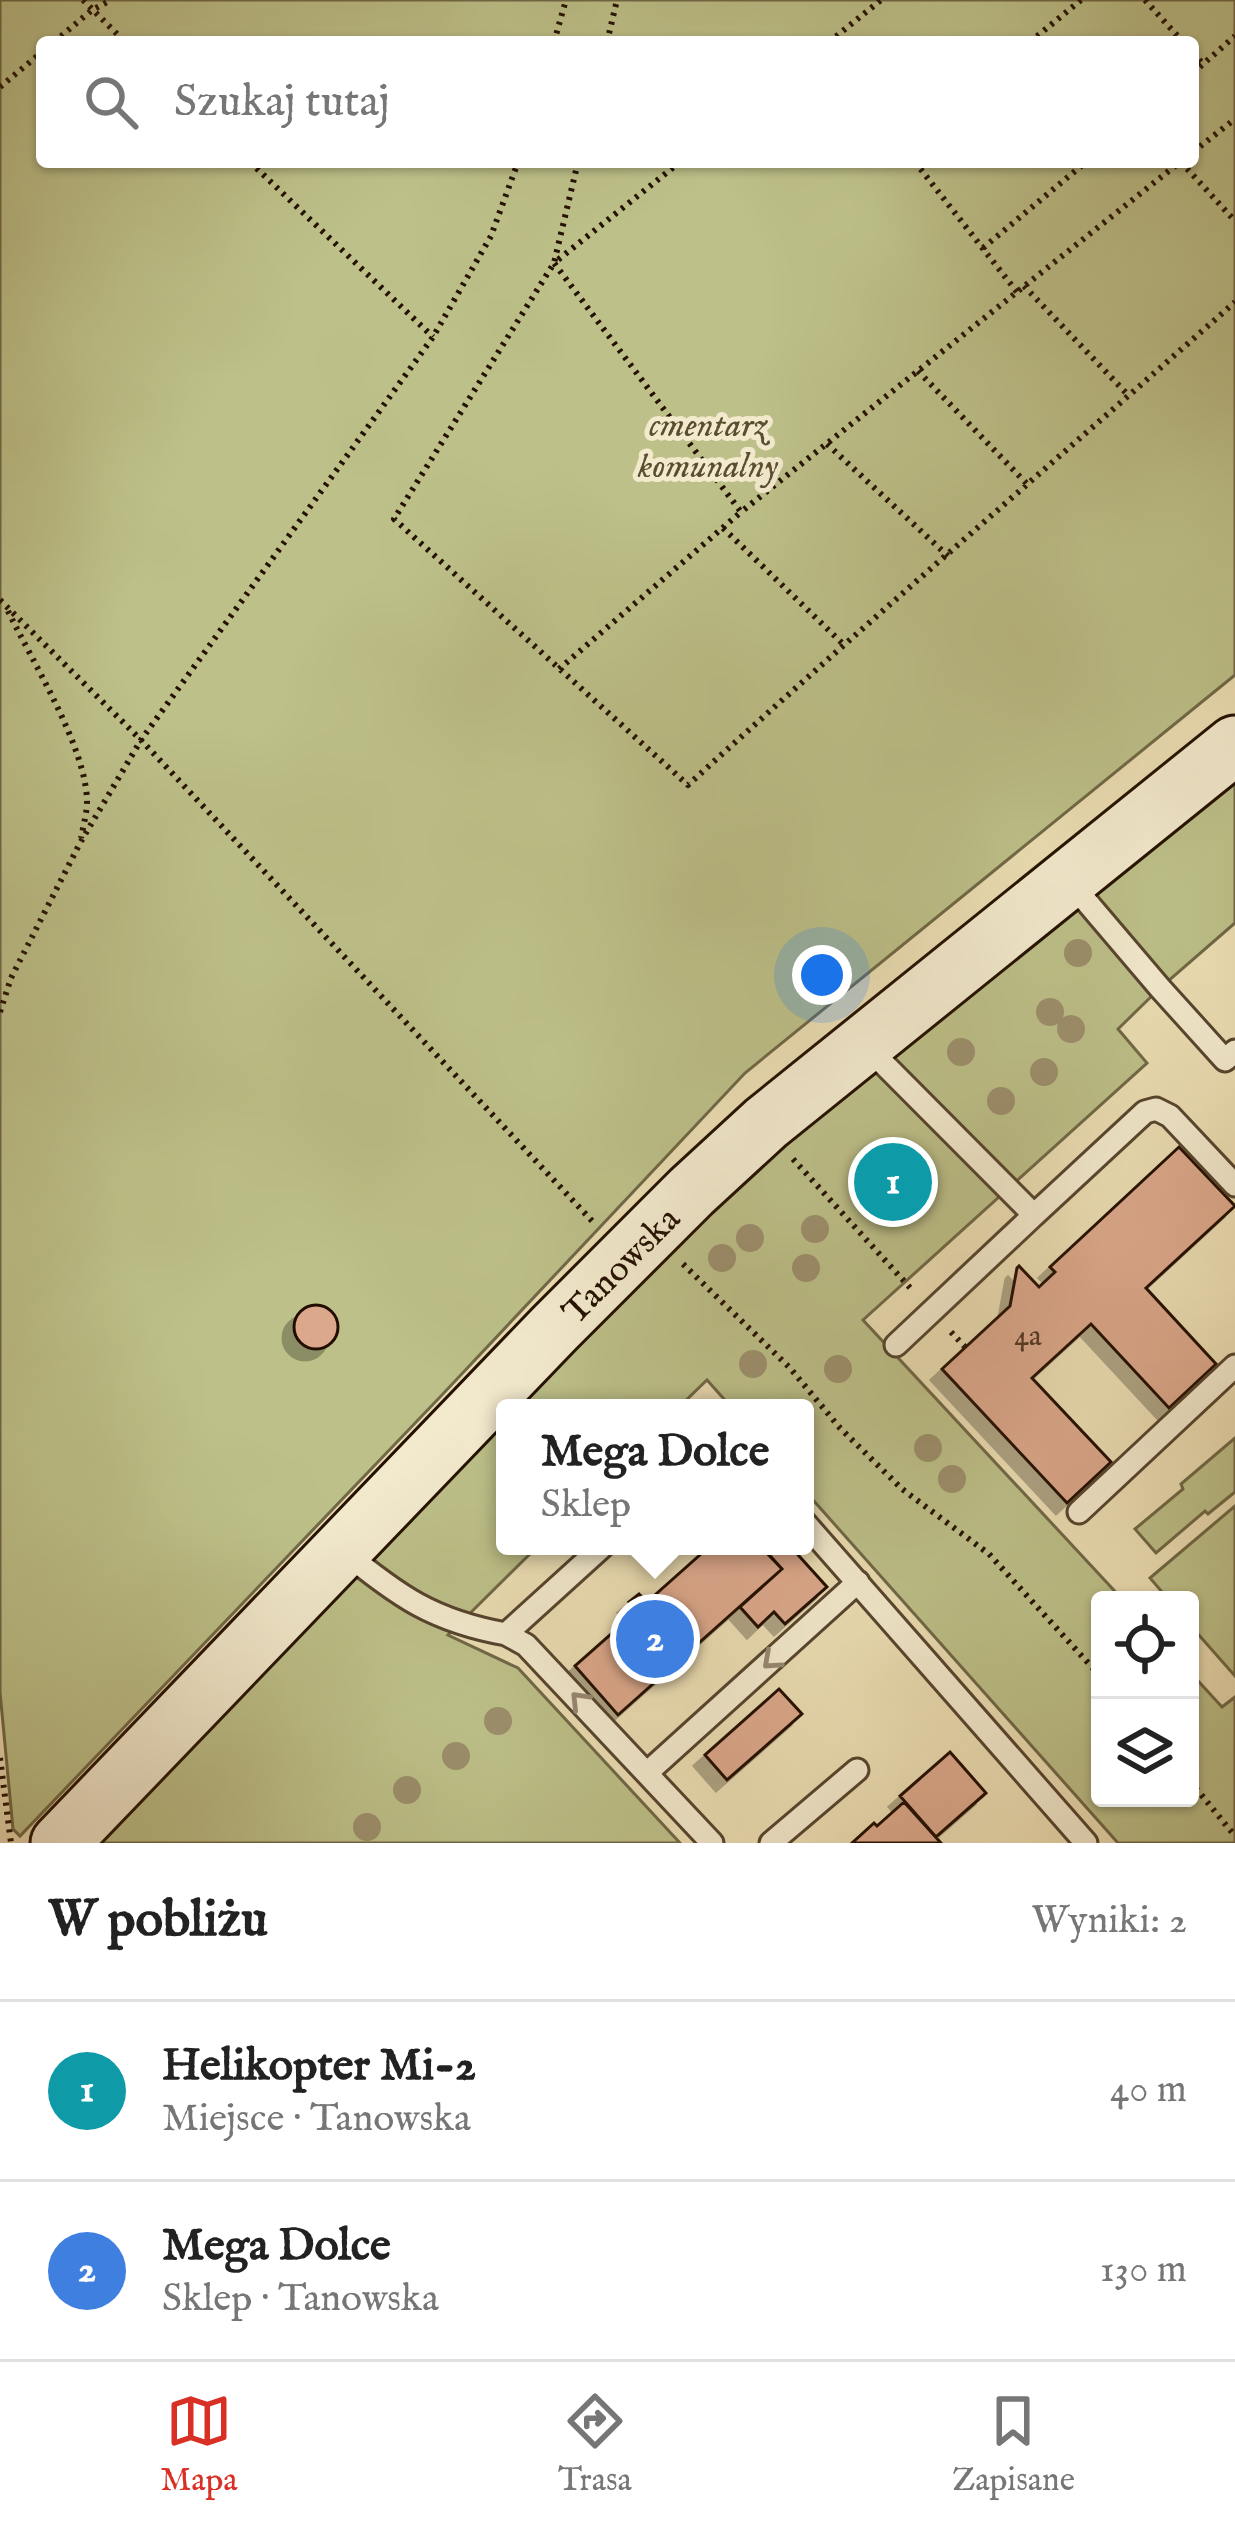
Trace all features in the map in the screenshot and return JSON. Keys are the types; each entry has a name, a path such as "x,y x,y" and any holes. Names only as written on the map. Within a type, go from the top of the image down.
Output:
{"main road":[{"name":"Tanowska","path":"60,1843 638,1244 766,1124 1235,745"}],"lane":[{"path":"1067,879 1225,1060 1235,1051"},
{"path":"864,1044 1034,1215"},
{"path":"896,1345 1145,1112 1156,1109 1170,1115 1235,1185"},
{"path":"1079,1512 1235,1366"},
{"path":"814,1533 1087,1843"},
{"path":"341,1550 429,1612 471,1628 506,1634 526,1645 712,1843"},
{"path":"506,1634 593,1555"},
{"path":"648,1772 858,1582"},
{"path":"771,1843 857,1770"}],"path":[{"path":"83,0 119,36"},
{"path":"92,0 92,10"},
{"path":"61,36 111,0"},
{"path":"556,36 566,0"},
{"path":"608,36 617,0"},
{"path":"836,36 881,0"},
{"path":"1037,36 1081,0"},
{"path":"1145,0 1178,36"},
{"path":"1199,68 1235,36"},
{"path":"0,87 36,57"},
{"path":"1199,60 1203,64"},
{"path":"1199,147 1235,118"},
{"path":"256,168 433,337"},
{"path":"0,1012 11,978 80,843 141,740 433,337 491,236 516,168"},
{"path":"577,168 554,263 394,519 688,785 1235,302"},
{"path":"554,263 673,168"},
{"path":"920,168 1017,292"},
{"path":"982,249 1080,168"},
{"path":"559,669 741,512 1172,168"},
{"path":"1186,168 1235,221"},
{"path":"554,263 741,512"},
{"path":"1024,286 1129,396"},
{"path":"918,371 1028,485"},
{"path":"827,444 948,556"},
{"path":"723,528 843,644"},
{"path":"3,604 638,1244 790,1368 840,1428 902,1489 989,1554 1091,1666"},
{"path":"3,604 63,719 77,757 87,800 80,843"},
{"path":"790,1157 965,1347"},
{"path":"0,1758 10,1843"},
{"path":"1199,1792 1235,1836"}],"green space":[{"name":"cmentarz komunalny","path":"0,0 1235,0 1235,675 745,1073 20,1836 13,1829 0,1692"},
{"path":"1235,766 1235,923 1118,1029 1147,1063 863,1320 1115,1591 1091,1591 1091,1807 1199,1807 1199,1682 1222,1707 1235,1697 1235,1843 1118,1843 814,1501 814,1399 724,1399 707,1380 687,1399 516,1399 822,1101"},
{"path":"496,1419 496,1555 529,1555 448,1635 518,1668 680,1843 83,1843"},
{"path":"1235,1438 1235,1492 1156,1553 1135,1529"},
{"path":"1235,1506 1235,1676 1199,1635 1199,1591 1161,1591 1150,1578"}],"building":[{"path":"1179,1147 1235,1206 1146,1288 1216,1364 1169,1408 1091,1324 1032,1378 1111,1462 1067,1503 942,1369 1010,1306 1019,1266 1039,1287 1055,1272 1050,1267"},
{"path":"316,1305 332,1311 338,1327 332,1343 316,1349 300,1343 294,1327 300,1311"},
{"path":"700,1555 769,1555 782,1569 618,1715 575,1666 637,1611 629,1602 639,1594 647,1602"},
{"path":"769,1555 798,1555 827,1587 785,1624 774,1612 758,1627 740,1607 782,1569"},
{"path":"779,1689 802,1714 727,1780 705,1755"},
{"path":"950,1752 986,1793 936,1837 900,1796"},
{"path":"904,1802 941,1843 852,1843 874,1823 877,1826"}],"place":[{"name":"Helikopter Mi-2","path":"893,1182"},
{"name":"Mega Dolce","path":"655,1639"}]}
